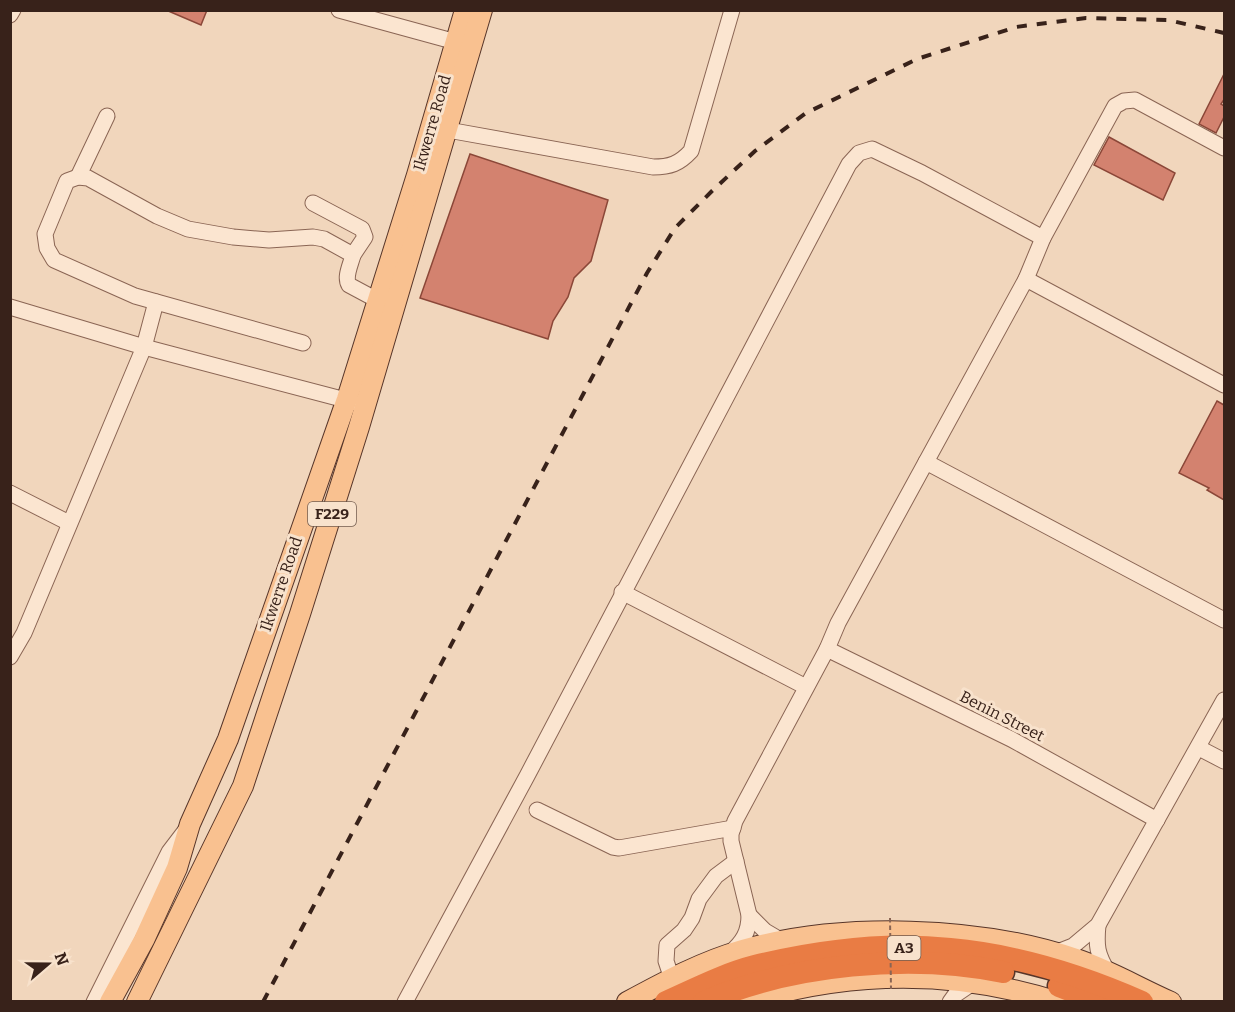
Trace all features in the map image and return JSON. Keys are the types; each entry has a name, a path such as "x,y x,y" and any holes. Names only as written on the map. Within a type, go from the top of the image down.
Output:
{"highway":[{"name":"A3","path":"666,1002 754,966 857,949 949,948 1034,963 1128,991"},
{"name":"A3","path":"704,1002 759,982 793,974 886,963 926,963 991,970 1067,988 1128,991"}],"main road":[{"name":"Ikwerre Road","path":"190,824 228,739 346,399 417,175 465,10"},
{"name":"Ikwerre Road","path":"137,1002 243,786 300,615 365,405 482,10"},
{"name":"F229","path":"105,996 144,940 177,868 190,824"},
{"path":"627,1002 729,954 782,941 854,933 928,933 977,938 1055,953 1128,991 1171,1002"},
{"path":"144,940 164,950"},
{"path":"746,1002 786,989 886,976 974,982 1028,992 1058,1002"}],"street":[{"path":"10,15 13,10"},
{"path":"339,10 456,42"},
{"path":"448,130 653,167 671,166 683,160 691,151 732,10"},
{"path":"729,954 740,944 747,933 749,915 731,841 733,828 827,649 838,622 1026,279 1043,238 1114,106 1124,101 1135,100 1224,148"},
{"path":"78,177 107,116"},
{"path":"405,1002 527,776 849,164 859,153 872,149 1043,238"},
{"path":"303,343 135,296 54,260 46,248 45,234 67,181 78,177 88,178 157,216 188,229 233,237 269,240 313,237 324,239 353,255"},
{"path":"313,203 362,229 365,237 353,255 347,281 349,285 377,300"},
{"path":"1026,279 1224,385"},
{"path":"10,657 24,633 144,347 156,302"},
{"path":"10,307 144,347 365,405"},
{"path":"927,462 1224,620"},
{"path":"10,493 69,523"},
{"path":"622,592 806,687"},
{"name":"Benin Street","path":"827,649 1011,739 1158,820"},
{"path":"1055,953 1074,946 1098,925 1224,700"},
{"path":"1198,748 1224,761"},
{"path":"537,810 619,848 733,828"},
{"name":"Ikwerre Road","path":"105,996 169,852 190,824"},
{"path":"672,979 666,961 667,945 684,930 692,918 699,899 716,876 736,861"},
{"path":"749,915 765,931 782,941"},
{"path":"1098,925 1096,942 1099,956 1128,991"},
{"path":"933,978 944,1002"},
{"path":"950,1002 955,995 974,982"}],"path":[{"path":"890,918 891,989"}],"building":[{"path":"166,10 207,10 201,25"},
{"path":"1224,74 1224,102 1221,104 1224,106 1224,117 1216,133 1199,124"},
{"path":"1109,137 1175,173 1163,200 1094,165"},
{"path":"470,154 608,200 591,261 574,278 568,297 553,321 548,339 420,298"},
{"path":"1217,401 1224,405 1224,500 1207,490 1209,488 1179,473"}],"railway":[{"path":"263,1002 647,273 675,228 755,151 806,113 917,59 1016,27 1086,18 1168,20 1224,33"}]}
